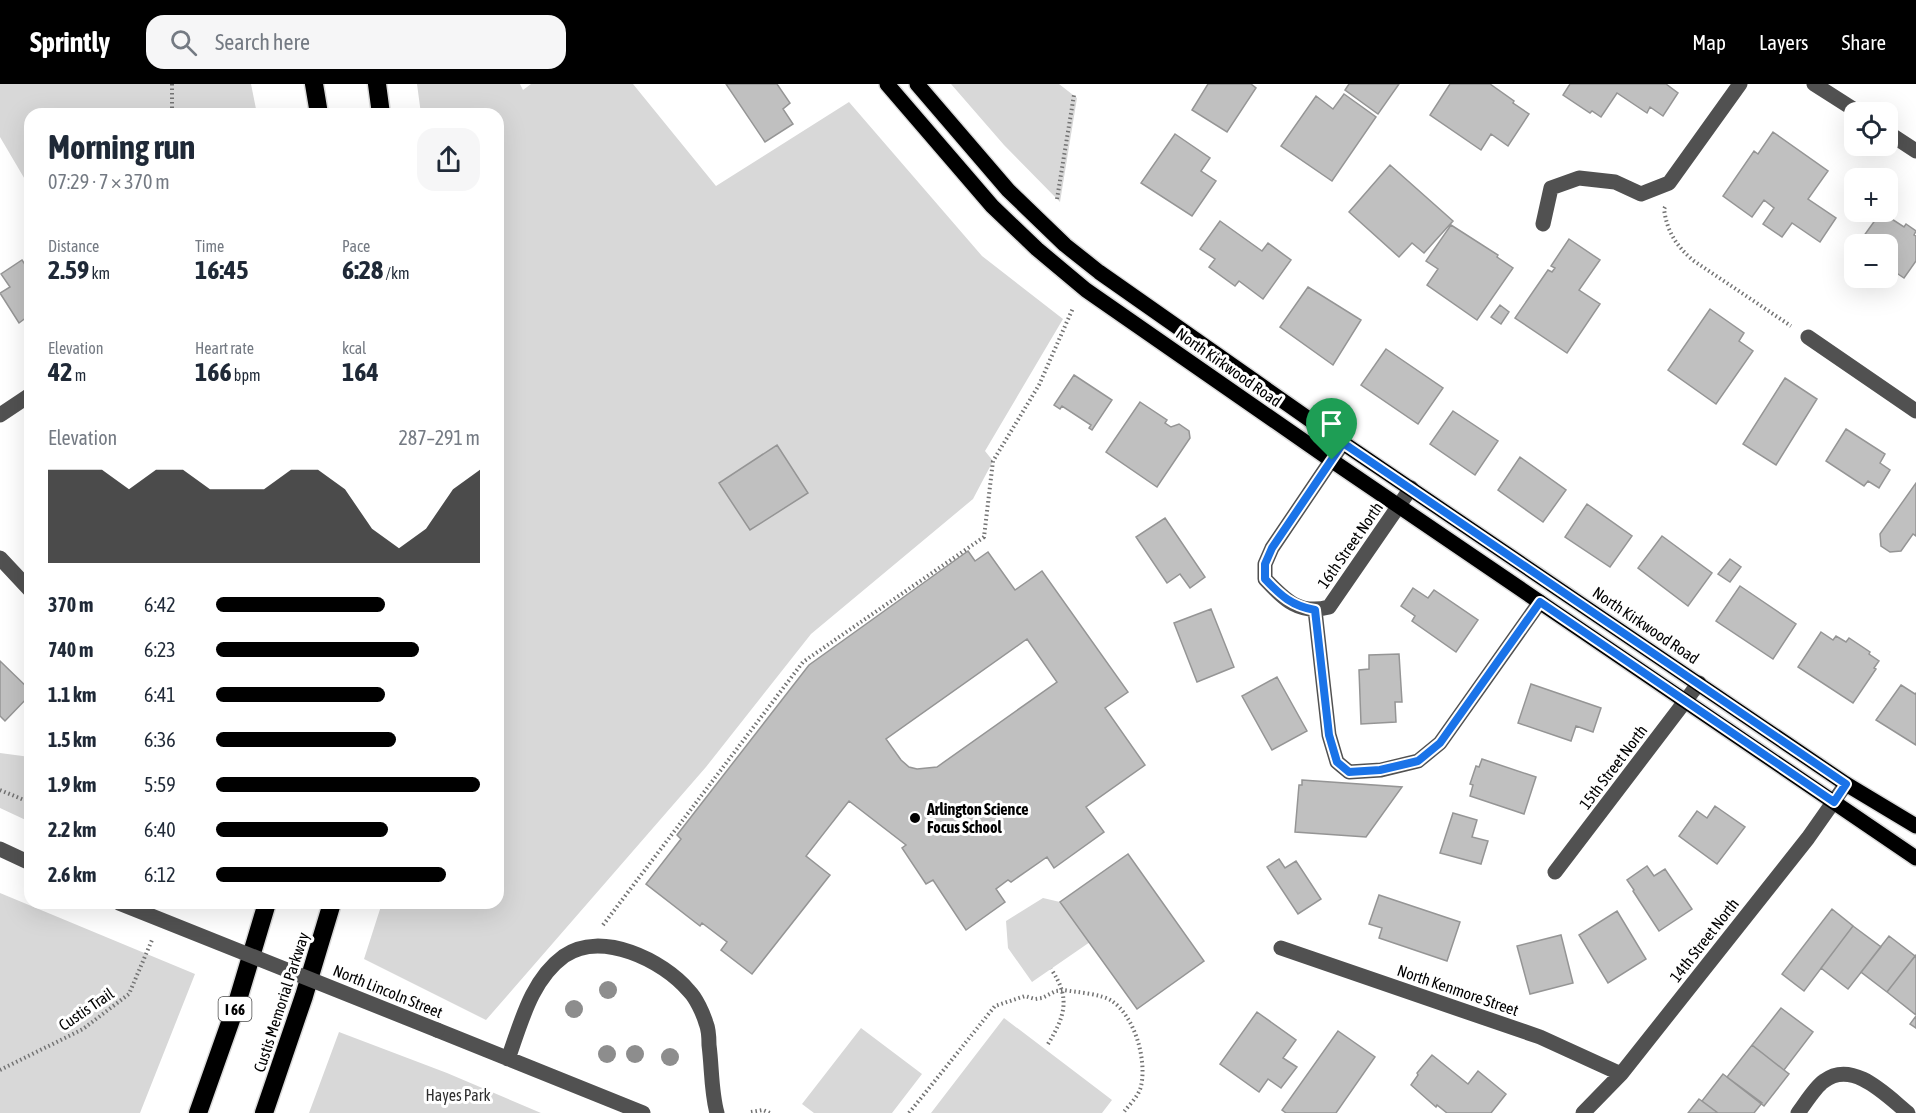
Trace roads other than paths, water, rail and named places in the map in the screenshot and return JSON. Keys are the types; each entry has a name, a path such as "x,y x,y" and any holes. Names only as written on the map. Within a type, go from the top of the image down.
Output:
{"highway":[{"path":"314,84 318,108"},
{"path":"377,84 380,108"},
{"name":"I 66","path":"198,1113 237,1003 265,909"},
{"name":"Custis Memorial Parkway","path":"264,1113 304,996 330,909"}],"main road":[{"name":"North Kirkwood Road","path":"888,84 992,206 1037,249 1086,290 1916,858"},
{"name":"North Kirkwood Road","path":"917,84 1008,190 1065,245 1099,272 1343,443 1846,784 1916,826"}],"street":[{"path":"1543,224 1551,188 1580,177 1615,182 1641,194 1669,183 1740,84"},
{"path":"1814,84 1844,103"},
{"path":"1898,139 1916,151"},
{"path":"1808,337 1916,411"},
{"path":"0,415 24,399"},
{"name":"16th Street North","path":"1343,443 1272,548 1265,564 1265,579 1299,607 1315,610 1329,606 1411,488"},
{"path":"0,558 24,584"},
{"path":"1315,610 1329,735 1337,762 1349,772 1380,770 1418,761 1440,743 1540,602"},
{"name":"15th Street North","path":"1554,872 1699,683"},
{"name":"14th Street North","path":"1583,1113 1621,1074 1846,784"},
{"path":"0,849 24,860"},
{"name":"North Lincoln Street","path":"134,909 643,1113"},
{"path":"508,1059 528,1003 546,973 564,956 586,946 615,948 655,962 690,992 707,1024 713,1095 717,1113"},
{"name":"North Kenmore Street","path":"1281,948 1540,1037 1621,1074"},
{"path":"1798,1113 1824,1081 1839,1074 1865,1079 1908,1113"}],"place":[{"name":"Arlington Science Focus School","path":"915,818"}],"park label":[{"name":"Hayes Park","path":"458,1095"}]}
